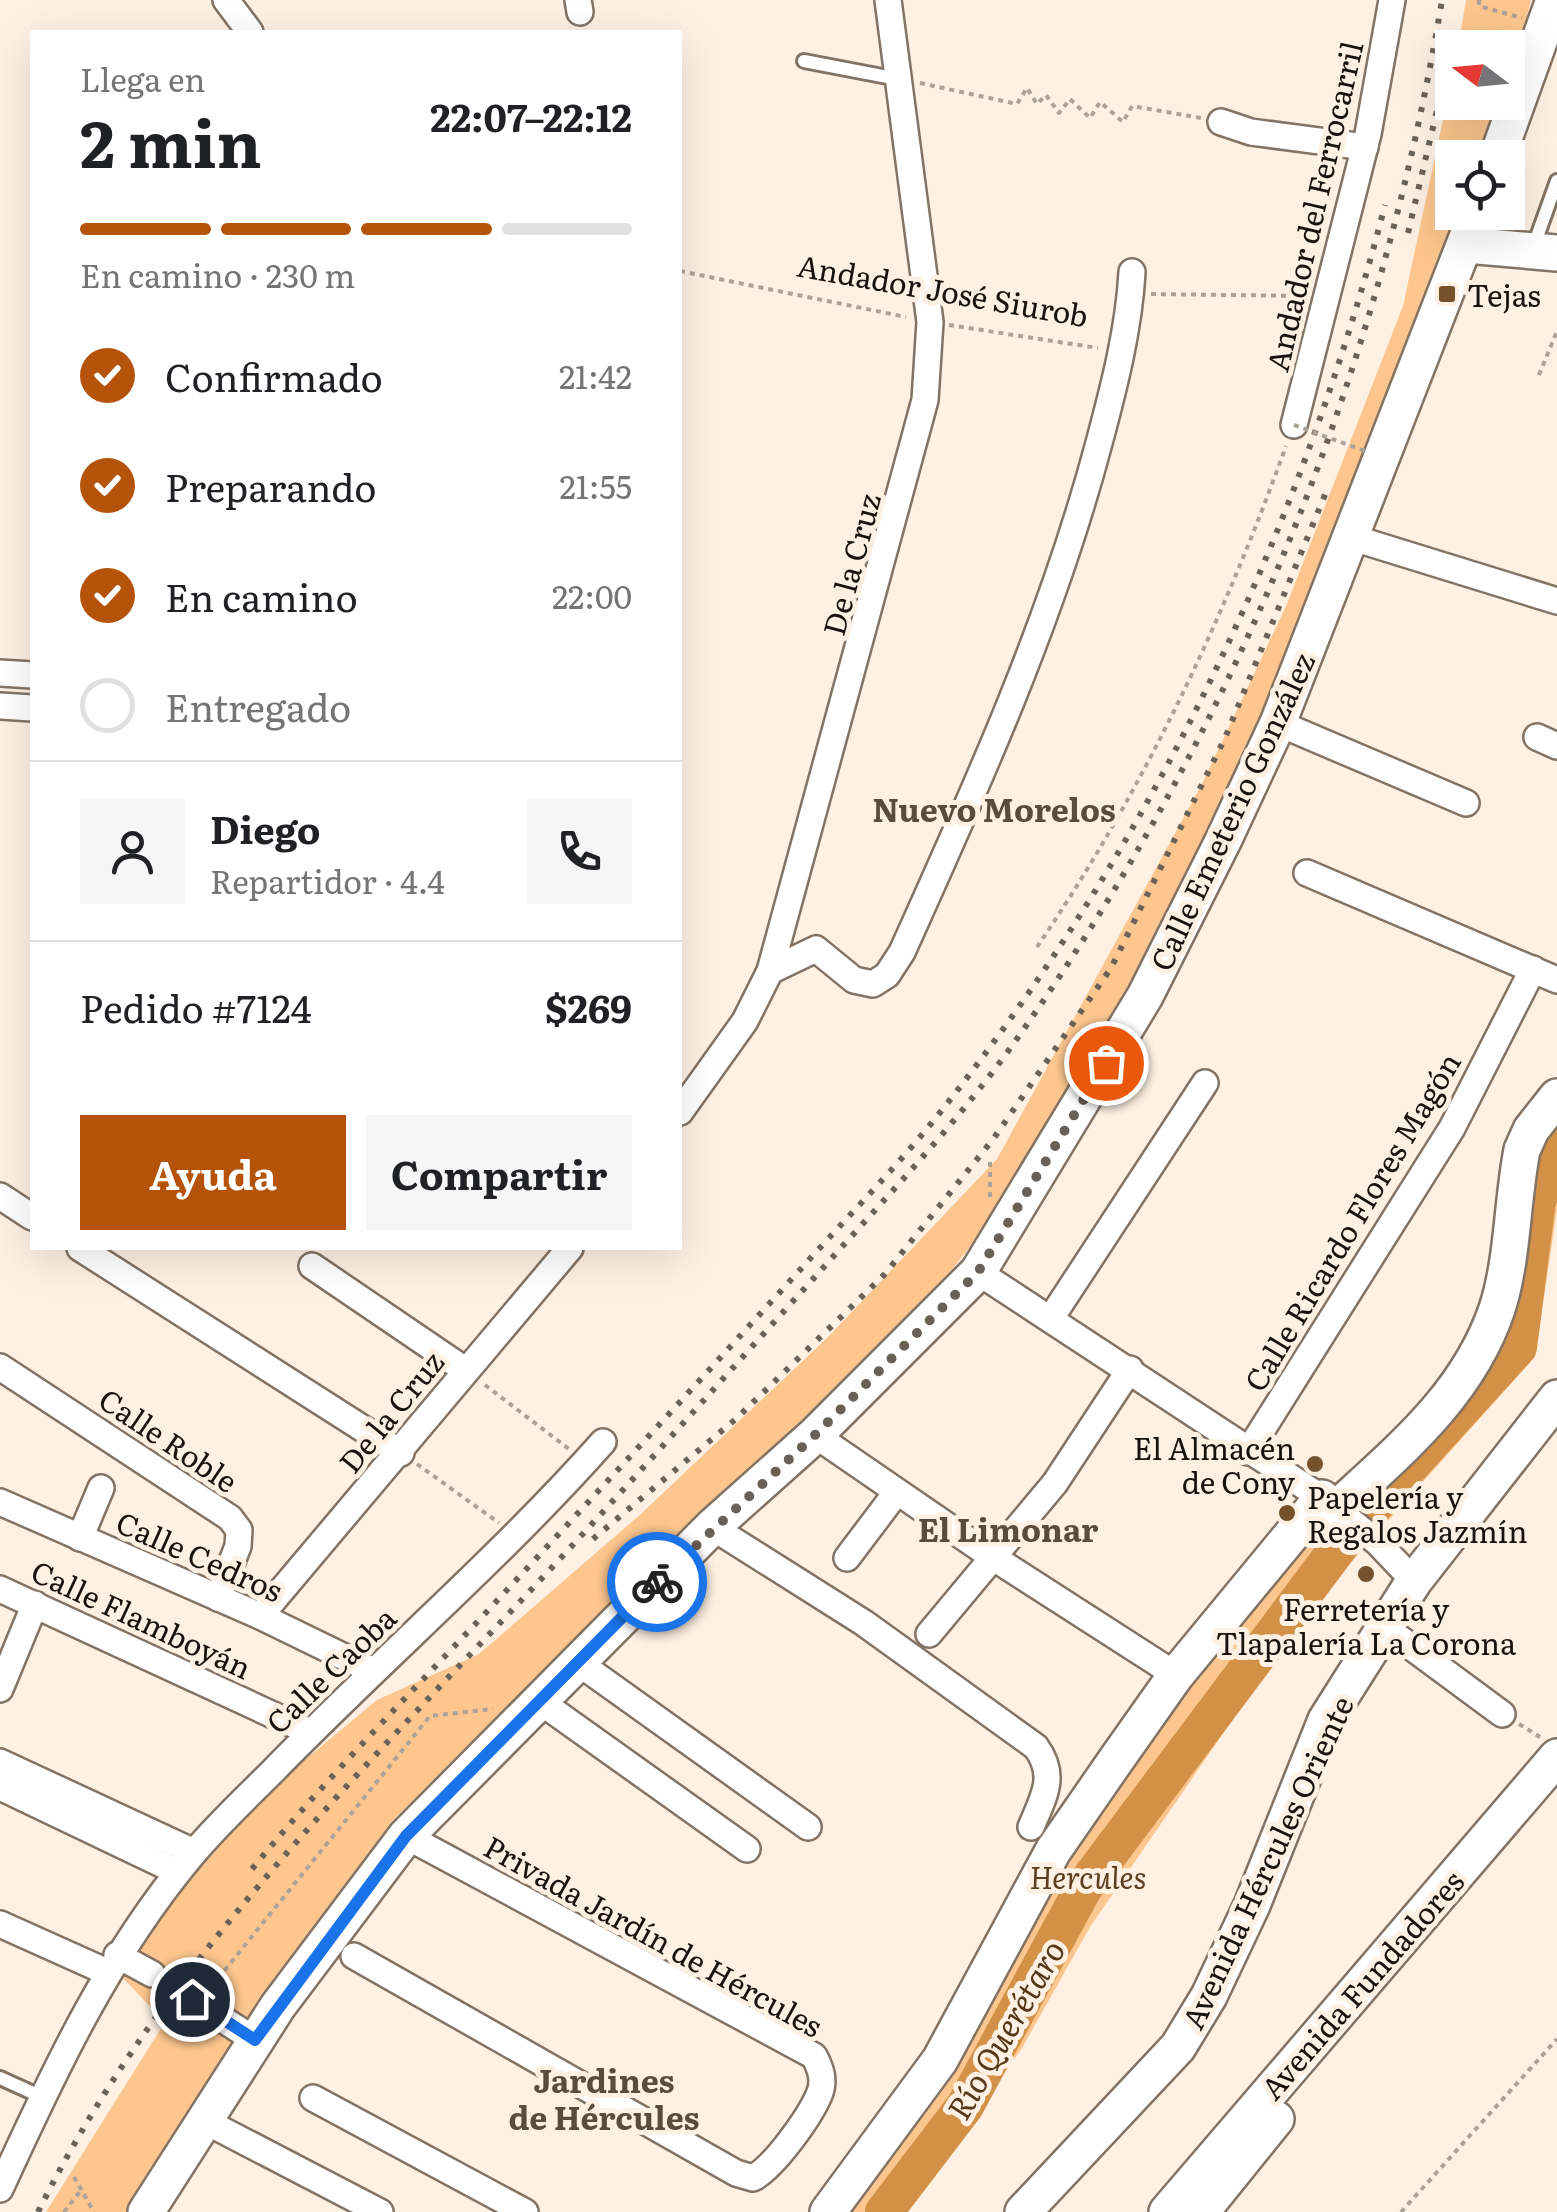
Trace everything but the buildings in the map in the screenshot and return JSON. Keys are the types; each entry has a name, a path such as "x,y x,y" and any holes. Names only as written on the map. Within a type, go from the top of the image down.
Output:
{"street":[{"path":"226,0 248,30"},
{"name":"De la Cruz","path":"682,1109 745,1021 770,971 904,491 925,400 930,322 888,0"},
{"name":"Andador del Ferrocarril","path":"1294,426 1330,296 1392,0"},
{"path":"1503,140 1547,9"},
{"path":"1220,122 1252,132 1364,147"},
{"name":"Calle Emeterio González","path":"146,2212 255,2040 406,1836 522,1704 576,1661 712,1527 815,1435 978,1272 1145,996 1278,723 1472,230"},
{"path":"1475,230 1544,252"},
{"name":"Andador José Siurob","path":"1121,352 1132,283"},
{"path":"770,971 816,949 854,980 873,984 886,975 902,952 1003,726 1058,576 1086,489 1121,352"},
{"path":"1350,537 1557,601"},
{"path":"0,673 30,674"},
{"path":"0,706 30,708"},
{"path":"1278,723 1466,804"},
{"path":"1307,873 1557,980"},
{"name":"Calle Ricardo Flores Magón","path":"1248,1452 1452,1128 1533,970"},
{"path":"1051,1318 1205,1083"},
{"path":"828,2212 931,2074 1053,1851 1176,1674 1453,1395 1497,1309 1522,1150 1530,1130 1557,1096"},
{"path":"0,1196 30,1216"},
{"path":"83,1250 401,1453"},
{"name":"De la Cruz","path":"260,1616 568,1250"},
{"path":"312,1266 466,1370"},
{"path":"978,1272 1130,1369 1336,1509 1377,1542 1414,1582"},
{"name":"Calle Roble","path":"0,1367 230,1518 239,1530 238,1546 218,1598"},
{"path":"929,1634 1055,1483 1130,1369"},
{"name":"Avenida Hércules Oriente","path":"1023,2212 1178,2047 1202,2008 1252,1905 1326,1720 1414,1582 1557,1398"},
{"path":"815,1435 994,1558 1176,1674"},
{"name":"Calle Caoba","path":"0,2189 42,2097 112,1964 186,1862 310,1732 517,1536 604,1442"},
{"path":"80,1538 101,1488"},
{"path":"847,1558 896,1493"},
{"name":"Calle Cedros","path":"0,1502 260,1616 373,1671"},
{"path":"712,1527 864,1623 1036,1747 1048,1764 1050,1781 1032,1827"},
{"name":"Calle Flamboyán","path":"0,1588 310,1732"},
{"path":"0,1688 35,1604"},
{"path":"1387,1629 1502,1714"},
{"path":"576,1661 808,1828"},
{"path":"522,1704 747,1849"},
{"name":"Avenida Fundadores","path":"1167,2212 1550,1748"},
{"path":"0,1762 186,1862"},
{"path":"0,1787 186,1862"},
{"name":"Avenida Fundadores","path":"1202,2212 1318,2068 1557,1793"},
{"name":"Privada Jardín de Hércules","path":"354,1956 718,2163 753,2178 767,2171 820,2093 822,2071 814,2056 406,1836"},
{"path":"0,1924 152,1974"},
{"path":"192,1999 255,2040"},
{"path":"313,2098 525,2212"},
{"path":"203,2120 380,2212"}],"lane":[{"path":"804,61 900,79"},
{"path":"1544,252 1557,182"},
{"path":"0,2078 42,2097"}],"path":[{"path":"1479,0 1479,6 1547,9"},
{"path":"900,79 1017,104 1027,88 1037,104 1046,95 1059,113 1070,99 1090,118 1100,102 1124,122 1132,106 1220,122"},
{"name":"Andador José Siurob","path":"682,271 930,322 1121,352"},
{"name":"Andador José Siurob","path":"1132,283 1330,296"},
{"path":"1539,375 1557,331"},
{"path":"1037,947 1080,884 1164,731 1216,622 1294,426 1365,451"},
{"path":"990,1162 990,1199"},
{"path":"466,1370 585,1462"},
{"path":"401,1453 517,1536"},
{"path":"492,1722 522,1704"},
{"path":"1502,1714 1550,1748"},
{"path":"1401,2212 1557,2040"},
{"path":"74,2177 94,2212"},
{"path":"64,2212 82,2189"}],"green space":[{"path":"1466,0 1531,0 1525,30 1461,30"},
{"path":"1443,120 1498,120 1489,140 1439,140"},
{"path":"1435,157 1435,230 1460,230 1208,852 1020,1183 902,1333 394,1819 258,2007 134,2212 46,2212 165,2022 119,1974 212,1837 377,1700 479,1654 642,1513 828,1337 997,1159 1202,784 1287,604 1403,306"},
{"name":"Hercules","path":"1557,1113 1557,1210 1535,1357 1308,1610 1090,1927 1022,2048 905,2212 841,2212 1006,1961 1106,1797 1318,1512 1474,1370 1524,1167"}],"waterway":[{"name":"Río Querétaro","path":"884,2212 965,2106 1084,1887 1350,1532 1518,1347 1537,1201 1557,1149"}],"tunnel":[{"path":"152,1974 191,1999"}],"railway":[{"path":"38,2212 88,2121 203,1954 334,1800 578,1539 921,1158 998,1066 1099,915 1169,794 1233,668 1290,540 1339,408 1381,274 1415,138 1442,0"},
{"path":"1408,233 1435,119"},
{"path":"252,1869 335,1773 890,1172 1018,1009 1088,903 1152,794 1263,565 1310,447 1385,205"},
{"path":"593,1539 737,1418 884,1275 994,1138 1111,968 1225,738 1327,490"}],"way so far":[{"path":"657,1582 815,1435 978,1272 1048,1164 1106,1063"}],"place":[{"name":"Tejas","path":"1447,294"},
{"name":"El Almacén de Cony","path":"1315,1464"},
{"name":"Papelería y Regalos Jazmín","path":"1287,1513"},
{"name":"Ferretería y Tlapalería La Corona","path":"1366,1574"}],"district":[{"name":"Nuevo Morelos","path":"994,808"},
{"name":"El Limonar","path":"1008,1528"},
{"name":"Jardines de Hércules","path":"604,2098"}],"route":[{"path":"192,1999 255,2040 406,1836 657,1582"}]}
